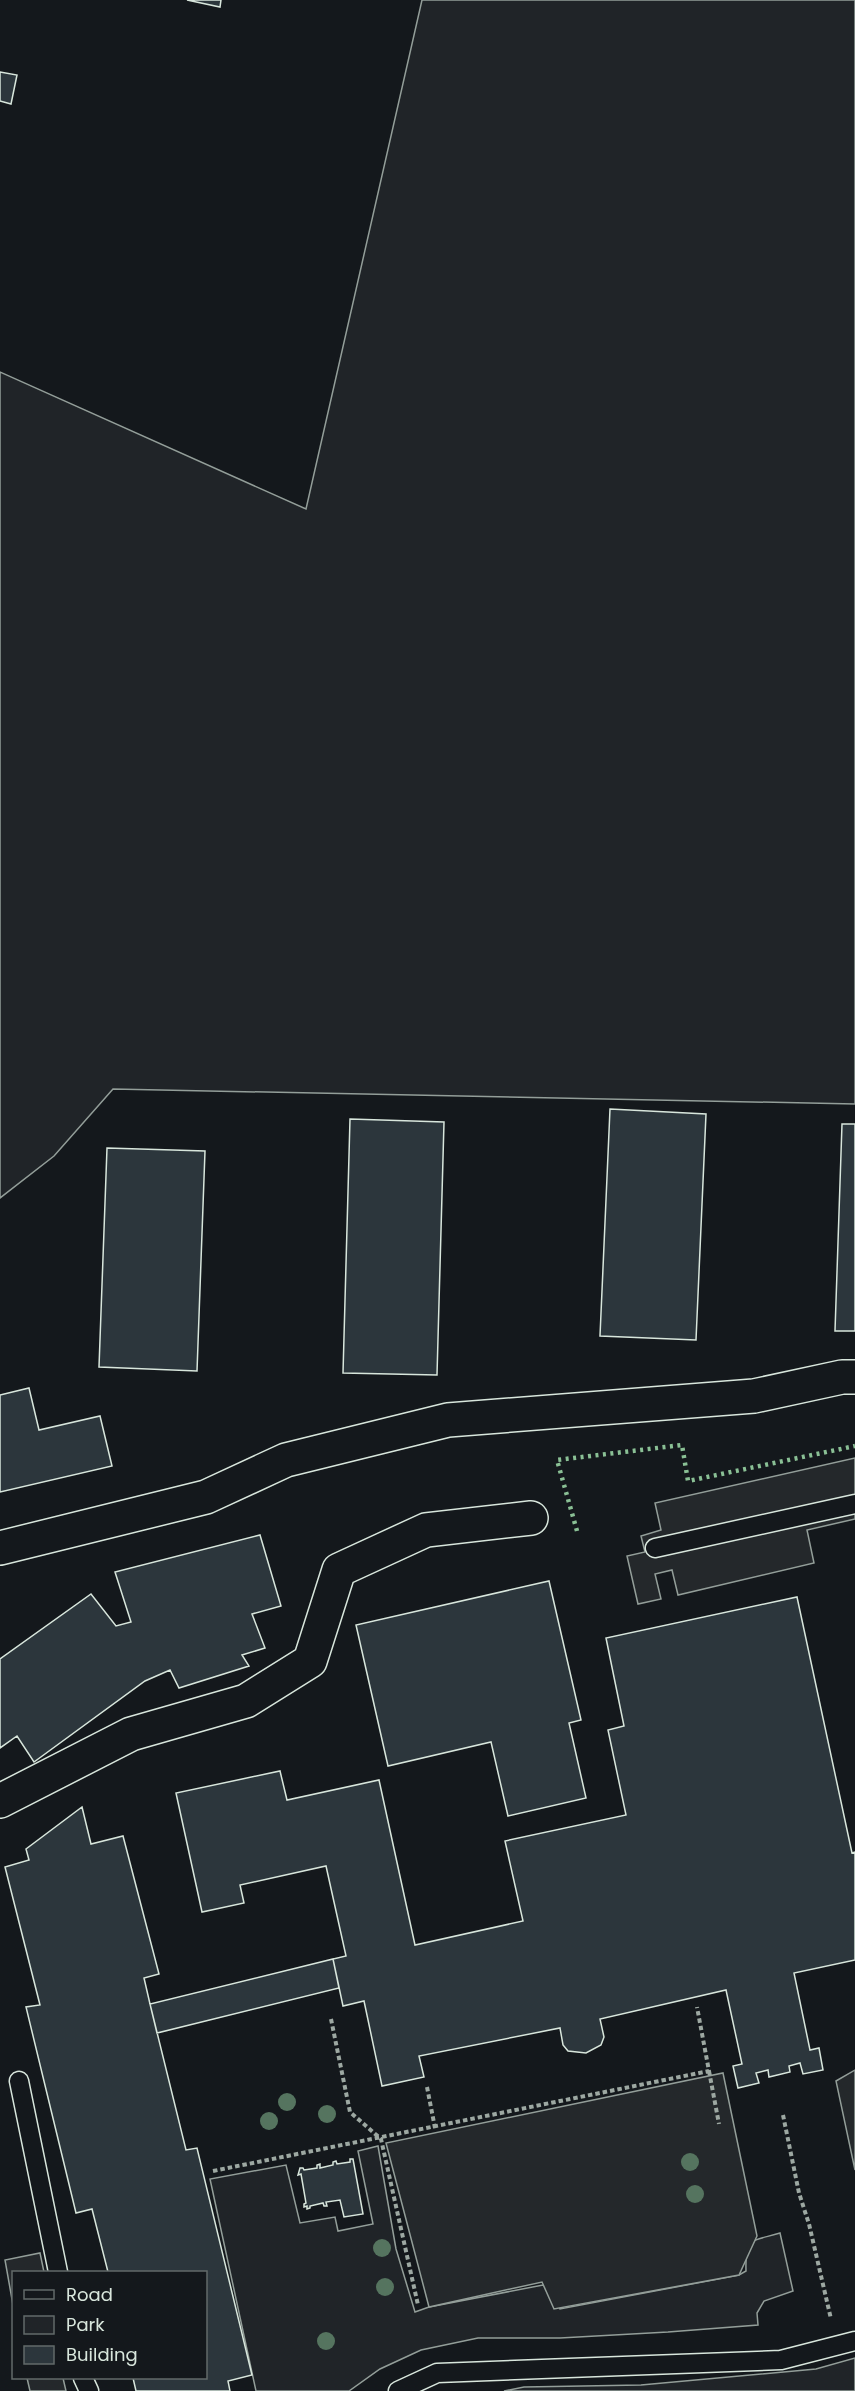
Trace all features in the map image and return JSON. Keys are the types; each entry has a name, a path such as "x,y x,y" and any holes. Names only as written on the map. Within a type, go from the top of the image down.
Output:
{"street":[{"path":"0,1548 206,1497 286,1460 448,1420 754,1396 842,1377 855,1377"},
{"path":"0,1801 131,1734 246,1701 310,1661 339,1570 426,1530 531,1518"}],"lane":[{"path":"655,1548 855,1504"},
{"path":"19,2081 58,2271"},
{"path":"398,2391 437,2373 781,2360 855,2341"}],"path":[{"path":"697,2007 720,2124"},
{"path":"331,2019 350,2112 381,2139 418,2305"},
{"path":"213,2171 381,2139 709,2071"},
{"path":"427,2087 435,2128"},
{"path":"783,2115 799,2193 809,2224 829,2313"}],"green space":[{"path":"422,0 855,0 855,1104 113,1089 54,1156 0,1198 0,372 306,509"},
{"path":"378,2146 396,2249 415,2312 429,2307 543,2285 551,2287 560,2309 739,2275 746,2271 748,2246 756,2240 780,2233 793,2291 764,2301 757,2313 758,2325 560,2338 478,2338 421,2350 380,2369 349,2391 256,2391 210,2179 286,2165 300,2223 335,2217 338,2231 373,2224 358,2151"},
{"path":"855,2358 855,2391 504,2391 524,2387 641,2385 816,2369"}],"shaded area":[{"path":"855,1458 855,1519 807,1530 814,1563 678,1595 672,1570 655,1574 661,1599 638,1604 627,1556 645,1552 641,1536 661,1530 655,1503"},
{"path":"855,2070 855,2170 836,2081"},
{"path":"723,2073 757,2236 739,2275 554,2309 542,2282 429,2307 386,2143"},
{"path":"40,2253 44,2271 12,2271 12,2299 5,2260"},
{"path":"27,2379 63,2379 66,2391 30,2391"}],"building":[{"path":"187,0 221,0 220,7"},
{"path":"0,72 17,75 11,104 0,101"},
{"path":"610,1109 706,1114 696,1340 600,1336"},
{"path":"350,1119 444,1122 437,1375 343,1373"},
{"path":"842,1124 855,1124 855,1331 835,1331"},
{"path":"107,1148 205,1151 197,1371 99,1367"},
{"path":"29,1388 39,1430 100,1416 112,1466 0,1492 0,1395"},
{"path":"260,1535 281,1606 252,1614 265,1648 242,1655 249,1666 179,1688 170,1670 145,1681 34,1762 17,1736 0,1748 0,1659 91,1594 116,1626 131,1622 115,1572"},
{"path":"549,1581 581,1720 569,1723 586,1798 508,1816 491,1742 388,1766 356,1625"},
{"path":"797,1597 852,1853 855,1852 855,1960 794,1973 810,2050 819,2048 823,2070 803,2074 800,2063 789,2066 790,2072 769,2077 768,2070 756,2073 759,2083 738,2088 733,2066 742,2064 726,1990 600,2019 604,2037 601,2045 586,2053 568,2051 563,2045 560,2028 419,2056 424,2077 382,2086 364,2001 343,2006 333,1959 346,1956 326,1866 240,1885 244,1903 202,1912 176,1793 280,1771 287,1800 379,1780 415,1945 523,1921 505,1841 626,1815 608,1730 624,1726 606,1638"},
{"path":"82,1807 91,1844 123,1836 159,1974 144,1978 150,2004 186,2150 197,2148 252,2375 228,2381 230,2391 136,2391 133,2379 207,2379 207,2271 108,2271 92,2209 76,2213 26,2007 40,2005 5,1867 29,1860 26,1849"},
{"path":"333,1959 339,1988 157,2033 150,2004"},
{"path":"350,2159 353,2159 363,2214 344,2217 340,2200 326,2202 327,2206 323,2203 307,2209 307,2206 304,2207 306,2203 301,2174 298,2175 300,2168 304,2170 317,2168 320,2164 320,2168 333,2165 336,2161 337,2164 350,2162"}],"hedge":[{"path":"577,1531 557,1460 682,1445 688,1481 855,1446"}]}
